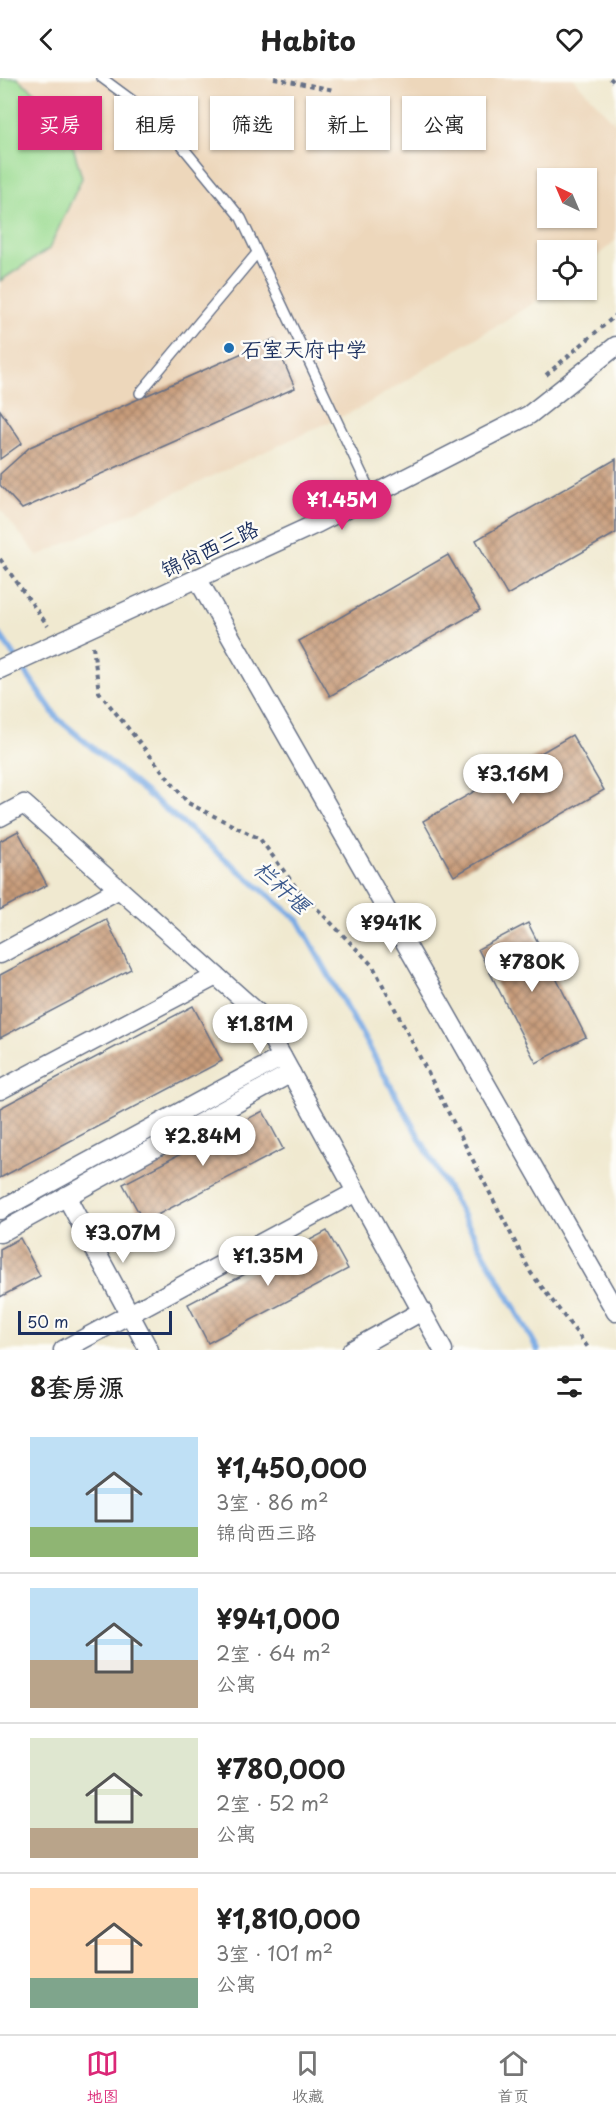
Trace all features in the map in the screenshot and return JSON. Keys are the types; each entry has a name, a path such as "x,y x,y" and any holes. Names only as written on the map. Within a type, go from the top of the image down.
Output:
{"street":[{"name":"锦尚西三路","path":"2,668 318,523 529,415 616,346"},
{"path":"197,578 616,1312"},
{"path":"0,817 24,804 258,1013 443,1350"},
{"path":"0,954 119,889"},
{"path":"0,1090 216,976"},
{"path":"0,1210 282,1057"},
{"path":"0,1233 291,1073"},
{"path":"63,1350 356,1192"},
{"path":"66,1196 149,1350"},
{"path":"352,1350 422,1311"}],"lane":[{"path":"102,78 163,123 241,218 372,495"},
{"path":"140,393 257,253"}],"path":[{"path":"274,78 334,90"},
{"path":"610,78 616,84"},
{"path":"540,379 616,315"},
{"path":"0,559 59,642"},
{"path":"91,627 99,692 188,803 260,839 295,886 373,966 531,1273 590,1350"}],"shaded area":[{"name":"石室天府中学","path":"0,78 573,78 616,124 616,240 597,256 597,240 537,240 539,300 362,407 38,556 0,509"}],"green space":[{"path":"0,78 17,78 40,96 18,96 18,150 74,150 82,178 49,249 0,281"}],"building":[{"path":"274,339 295,388 22,509 0,485 0,474 30,447"},
{"path":"0,410 22,443 0,459"},
{"path":"616,459 616,533 507,595 476,540"},
{"path":"448,555 480,610 330,696 299,641"},
{"path":"572,735 604,790 454,876 423,821"},
{"path":"18,831 47,885 0,910 0,841"},
{"path":"106,919 131,969 0,1038 0,975"},
{"path":"528,923 586,1037 536,1063 478,949"},
{"path":"193,1006 222,1061 0,1178 0,1108"},
{"path":"263,1111 283,1149 144,1222 123,1184"},
{"path":"327,1231 348,1269 208,1343 188,1304"},
{"path":"20,1238 40,1276 0,1297 0,1249"}],"waterway":[{"name":"栏杆堰","path":"0,635 57,718 298,920 538,1350"}],"place":[{"name":"石室天府中学","path":"229,348"}]}
